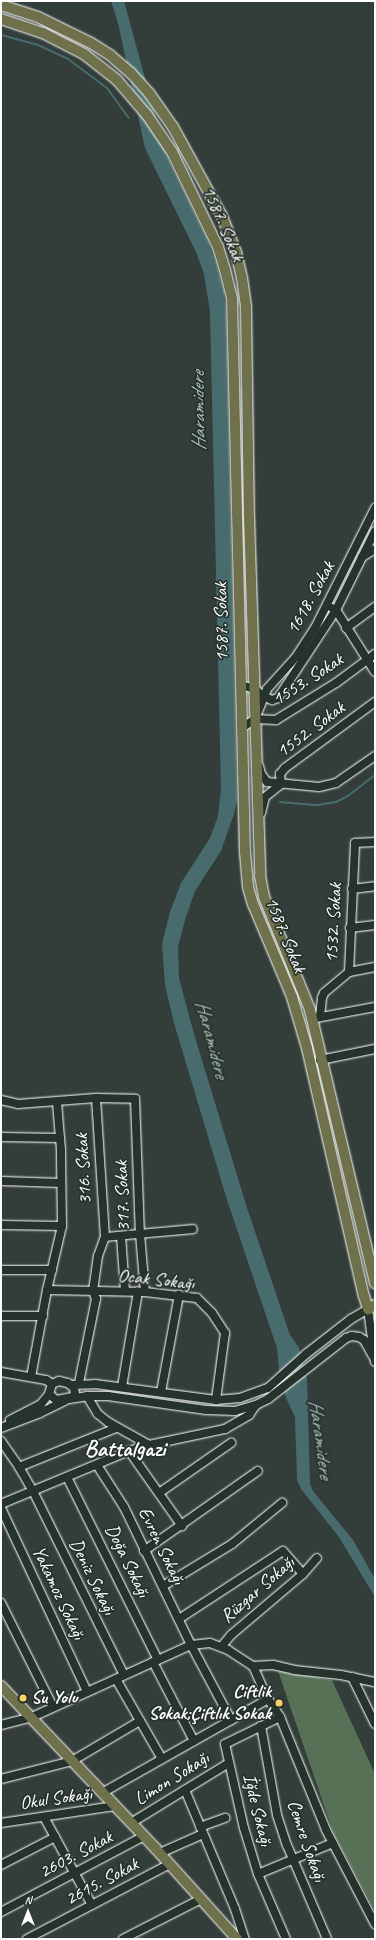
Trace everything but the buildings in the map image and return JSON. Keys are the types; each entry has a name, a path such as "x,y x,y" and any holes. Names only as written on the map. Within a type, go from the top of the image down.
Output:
{"main road":[{"name":"1587. Sokak","path":"1,5 38,17 91,43 110,55 131,73 149,93 173,127 222,216 236,252 242,278 246,308 249,516 255,689 257,830 260,876 264,897 316,1018 320,1060 375,1283"},
{"name":"1587. Sokak","path":"1,19 42,33 84,54 117,80 147,115 172,152 218,247 232,298 245,852 248,887 253,904 292,997 371,1307"},
{"path":"1,1686 160,1853 239,1939"}],"street":[{"name":"1618. Sokak","path":"255,719 263,696 296,657 328,605 375,508"},
{"name":"1618. Sokak","path":"263,696 272,700 278,698 336,610 346,586 375,531"},
{"path":"362,557 375,550"},
{"path":"328,605 336,610 375,672"},
{"path":"346,628 375,607"},
{"name":"1553. Sokak","path":"255,719 276,720 336,683 375,654"},
{"path":"241,685 255,689 263,696"},
{"name":"1552. Sokak","path":"257,830 265,797 281,784 280,774 285,768 375,702"},
{"path":"242,728 255,719"},
{"path":"256,756 261,774 267,782 319,787 336,783 375,756"},
{"name":"1532. Sokak","path":"316,1018 324,993 349,972 355,843 375,842"},
{"path":"352,889 375,886"},
{"path":"350,928 375,925"},
{"path":"349,972 375,967"},
{"path":"316,1018 375,1007"},
{"path":"320,1060 375,1049"},
{"path":"1,1100 18,1104 96,1098"},
{"name":"317. Sokak","path":"96,1098 135,1099 142,1292 122,1387"},
{"name":"316. Sokak","path":"96,1098 105,1237"},
{"path":"31,1377 47,1290 62,1226 60,1138 57,1102"},
{"path":"1,1137 60,1138"},
{"path":"1,1181 61,1183"},
{"path":"1,1225 62,1226"},
{"path":"1,1427 40,1414 73,1398 76,1390 75,1384 96,1299 93,1291 98,1256 105,1237 193,1229"},
{"path":"121,1236 125,1291"},
{"path":"1,1270 52,1270"},
{"name":"Ocak Sokağı","path":"47,1290 125,1291 198,1298 212,1313 225,1333 216,1400"},
{"path":"161,1392 179,1295"},
{"path":"1,1427 36,1407 48,1394 52,1384 59,1381 75,1384 122,1387 216,1400 240,1398 268,1388 306,1354 351,1319 371,1307 375,1361"},
{"path":"1,1316 43,1316"},
{"path":"48,1394 56,1400 68,1400 87,1396 127,1398 222,1411 235,1411 256,1405 279,1391 346,1338 352,1336 359,1337 364,1340 375,1361"},
{"path":"1,1372 46,1380 52,1384"},
{"path":"87,1396 98,1414 116,1428 149,1445"},
{"path":"1,1504 129,1451 149,1445 225,1429 249,1415 256,1405"},
{"path":"20,1467 116,1428"},
{"name":"Deniz Sokağı","path":"1,1441 20,1467 33,1491 140,1721 162,1759"},
{"path":"159,1493 231,1443"},
{"path":"129,1451 182,1526"},
{"name":"Evren Sokağı","path":"97,1465 124,1507 144,1551 163,1586 191,1645 231,1720"},
{"path":"144,1551 182,1526 258,1471"},
{"name":"Doğa Sokağı","path":"67,1477 194,1741"},
{"name":"Yakamoz Sokağı","path":"1,1504 87,1692"},
{"path":"163,1586 232,1544 282,1504"},
{"path":"179,1619 283,1551 304,1574"},
{"name":"Rüzgar Sokağı","path":"220,1647 231,1634 304,1574 317,1558"},
{"path":"1,1603 53,1707"},
{"path":"1,1724 30,1718 191,1645 210,1643 253,1666 273,1665 294,1670 352,1677 375,1682"},
{"path":"253,1666 268,1699 280,1717 326,1830 375,1924"},
{"path":"352,1677 375,1724"},
{"path":"102,1793 268,1699"},
{"name":"İğde Sokağı","path":"280,1717 225,1744 244,1828 258,1874 286,1939"},
{"path":"1,1779 72,1761 140,1721"},
{"name":"Cemre Sokağı","path":"262,1726 277,1815 293,1859 326,1939"},
{"name":"Limon Sokağı","path":"131,1823 229,1763"},
{"path":"185,1790 235,1909 239,1939"},
{"name":"Okul Sokağı","path":"1,1823 115,1806"},
{"path":"44,1817 92,1905"},
{"path":"160,1853 224,1818"},
{"name":"2603. Sokak","path":"1,1912 144,1836"},
{"path":"2,1861 55,1837"},
{"path":"258,1874 333,1843"},
{"name":"2615. Sokak","path":"27,1939 170,1864"},
{"path":"123,1939 201,1899"}],"green space":[{"path":"278,1671 332,1680 375,1774 375,1911 333,1832"}],"water":[{"path":"111,1 124,1 166,155 207,239 217,266 224,292 226,314 237,800 234,814 221,851 195,891 185,920 178,947 179,978 194,1034 247,1208 290,1335 299,1348 307,1379 310,1484 313,1491 353,1540 375,1579 375,1597 339,1537 301,1489 297,1480 295,1417 286,1398 279,1371 277,1348 227,1200 174,1023 165,985 162,944 170,912 181,883 210,838 218,816 221,790 210,312 204,274 196,252 145,148 118,23"}],"waterway":[{"path":"1,35 38,45 68,59 107,88 129,118"},
{"path":"280,802 317,805 336,802 348,796 375,775"}],"place":[{"name":"Su Yolu","path":"23,1698"},
{"name":"Ciftlik Sokak;Çiftlık Sokak","path":"279,1703"}],"district":[{"name":"Battalgazi","path":"125,1449"}],"water label":[{"name":"Haramidere","path":"198,411"},
{"name":"Haramidere","path":"212,1039"},
{"name":"Haramidere","path":"321,1439"}]}
